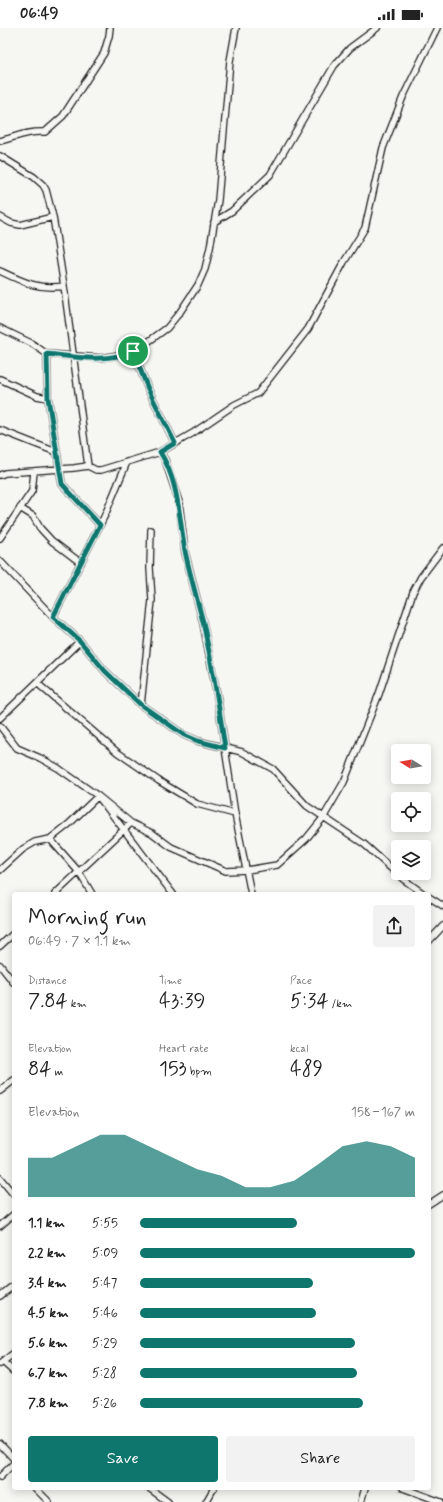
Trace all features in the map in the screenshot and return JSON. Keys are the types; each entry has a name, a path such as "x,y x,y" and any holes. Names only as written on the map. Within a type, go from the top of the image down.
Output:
{"street":[{"path":"0,142 23,133 34,131 45,132 60,120 104,53 110,36 110,28"},
{"path":"0,328 32,343 47,354 101,358 125,354 133,351 167,328 189,300 205,269 214,222 230,61 236,28"},
{"path":"214,222 232,211 270,175 334,66 350,48 377,28"},
{"path":"0,475 5,473 34,472 59,468 88,466 96,470 101,470 160,452 234,405 258,393 308,329 344,262 365,228 383,148 403,97 437,28"},
{"path":"0,156 43,185 53,218 75,356 80,411 88,466"},
{"path":"0,217 11,224 20,225 53,218"},
{"path":"0,271 26,283 49,288 64,286"},
{"path":"133,351 148,389 175,443"},
{"path":"47,354 48,398 62,484 100,525"},
{"path":"0,380 37,396 48,398"},
{"path":"0,430 56,452"},
{"path":"160,452 165,460 179,502 185,552 203,623 217,695 235,814 251,892"},
{"path":"53,617 100,525 127,462"},
{"path":"0,538 32,491 34,472"},
{"path":"20,508 33,516 40,528 52,541 81,563"},
{"path":"141,705 152,600 150,568 151,530"},
{"path":"0,726 17,748 40,758 98,796 131,823 152,834 171,847 226,870 247,870 277,865 306,839 323,818 344,782 379,694 413,592 421,577 443,548"},
{"path":"0,562 53,617 80,641 105,671 141,705 184,735 198,741 254,757 273,769 307,806 364,844 403,879 421,892"},
{"path":"0,718 80,641"},
{"path":"38,683 117,752 159,781 197,804 235,814"},
{"path":"98,796 171,892"},
{"path":"0,870 23,849 35,842 50,839 69,824 98,796"},
{"path":"57,892 131,823"},
{"path":"50,839 79,872 91,892"},
{"path":"431,898 443,906"},
{"path":"431,939 443,926"},
{"path":"0,946 12,934"},
{"path":"0,965 12,980"},
{"path":"0,1091 12,1082"},
{"path":"0,1178 12,1193"},
{"path":"431,1203 443,1195"},
{"path":"0,1226 12,1216"},
{"path":"0,1296 12,1287"},
{"path":"12,1355 1,1363 12,1371"},
{"path":"0,1444 12,1457"},
{"path":"0,1477 12,1465"},
{"path":"37,1490 49,1502"},
{"path":"153,1490 168,1502"},
{"path":"206,1502 213,1490"},
{"path":"361,1502 364,1490"},
{"path":"408,1490 441,1502"}],"route":[{"path":"133,351 148,389 175,443 160,452 165,460 179,502 185,552 203,623 217,695 225,748 198,741 184,735 141,705 105,671 80,641 53,617 100,525 86,512 62,484 48,398 46,378 47,354 101,358 125,354 133,351"}]}
